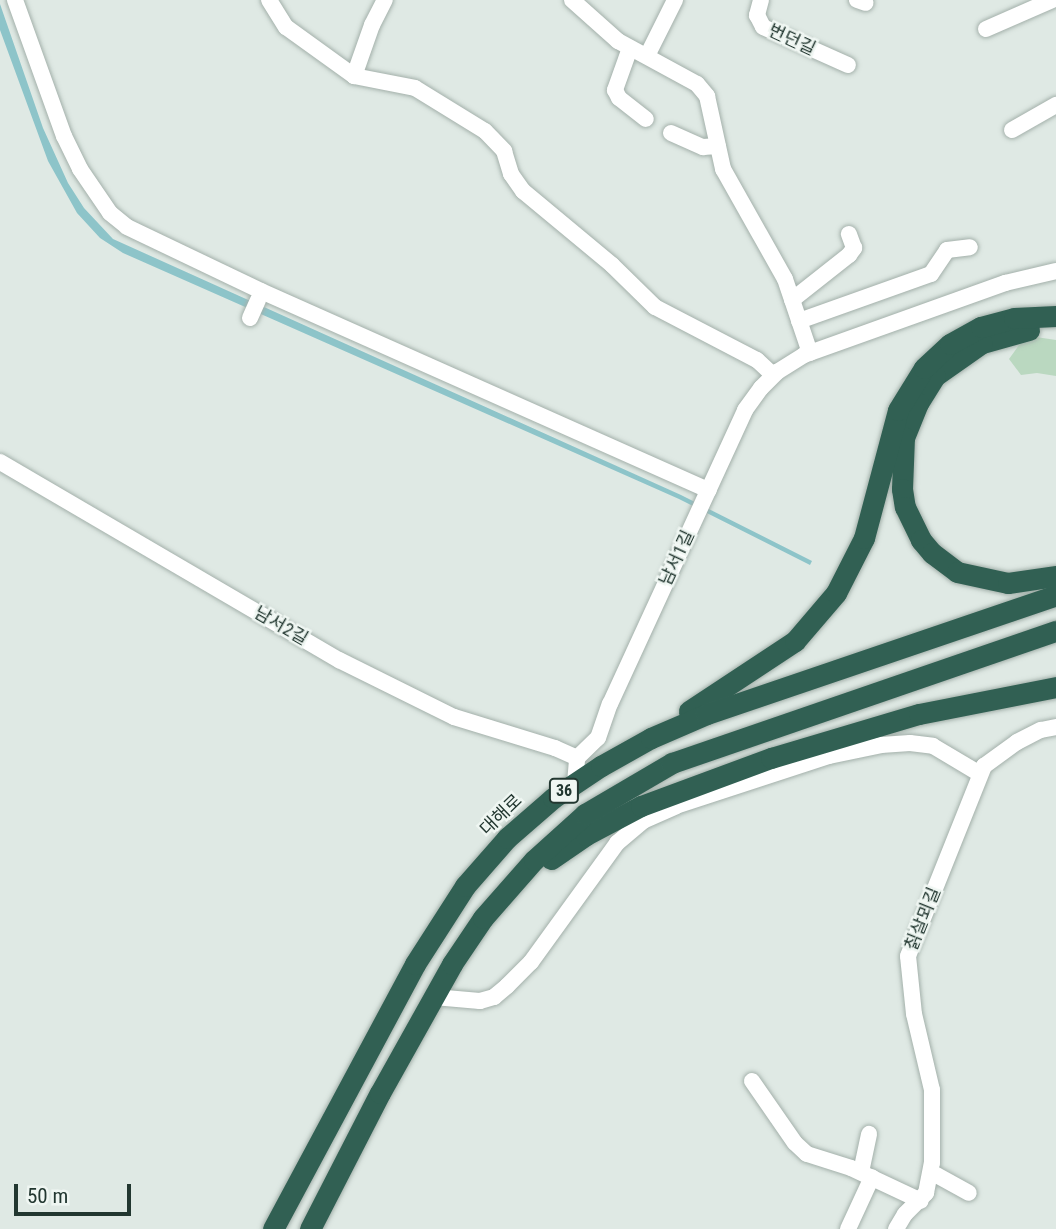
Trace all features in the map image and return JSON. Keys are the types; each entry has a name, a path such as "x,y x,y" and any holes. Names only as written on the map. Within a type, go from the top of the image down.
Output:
{"highway":[{"path":"631,749 776,656 824,609 849,573 864,538 898,410 913,382 937,355 965,335 998,321 1056,316"},
{"path":"1056,328 999,336 966,352 935,376 910,420 900,472 905,507 913,524 932,553 943,563 957,572 989,581 1029,582 1056,576"},
{"name":"대해로","path":"273,1229 415,964 466,887 507,838 575,783 631,749 720,710 1056,595"},
{"name":"36","path":"310,1229 434,997 483,918 534,860 584,814 672,763 1056,631"},
{"path":"502,897 586,835 641,806 682,789 861,729 959,705 1056,687"}],"street":[{"path":"15,0 64,136 80,169 110,213 127,227 261,291 707,493"},
{"path":"269,0 286,27 354,76 415,88 485,131 503,151 512,174 523,191 612,265 655,307 757,360 773,375"},
{"path":"354,76 372,25 385,0"},
{"path":"572,0 618,41 697,84 707,96 723,169 777,262 810,352"},
{"path":"647,56 676,0"},
{"name":"번던길","path":"761,0 757,15 763,27 848,65"},
{"path":"986,29 1052,0"},
{"path":"630,48 615,90 619,98 646,119"},
{"path":"1012,130 1056,105"},
{"path":"671,133 703,146 718,146"},
{"path":"792,300 849,255 854,248 849,234"},
{"path":"799,321 931,274 947,250 970,247"},
{"name":"남서1길","path":"577,758 598,738 610,704 745,410 773,375 810,352 1004,283 1056,271"},
{"path":"250,318 258,300"},
{"name":"남서2길","path":"0,462 339,660 454,717 555,748 577,758"},
{"name":"칡살뫼길","path":"896,1229 905,1214 921,1201 926,1193 931,1172 932,1090 914,1014 908,956 980,774 996,756 1017,742 1041,730 1056,727"},
{"path":"434,997 480,1002 507,986 531,962 617,842 643,821 676,806 829,756 881,745 910,743 933,747 980,774"},
{"path":"575,783 577,758"},
{"path":"752,1081 795,1143 807,1154 867,1174 921,1201"},
{"path":"848,1229 867,1174 869,1134"},
{"path":"931,1172 969,1193"}],"green space":[{"path":"1036,337 1056,340 1056,376 1037,373 1021,375 1009,359 1022,341"}],"water":[{"path":"0,4 43,128 68,183 84,208 113,239 681,495 812,561 810,565 679,499 123,253 100,238 77,213 48,161 0,30"}]}
